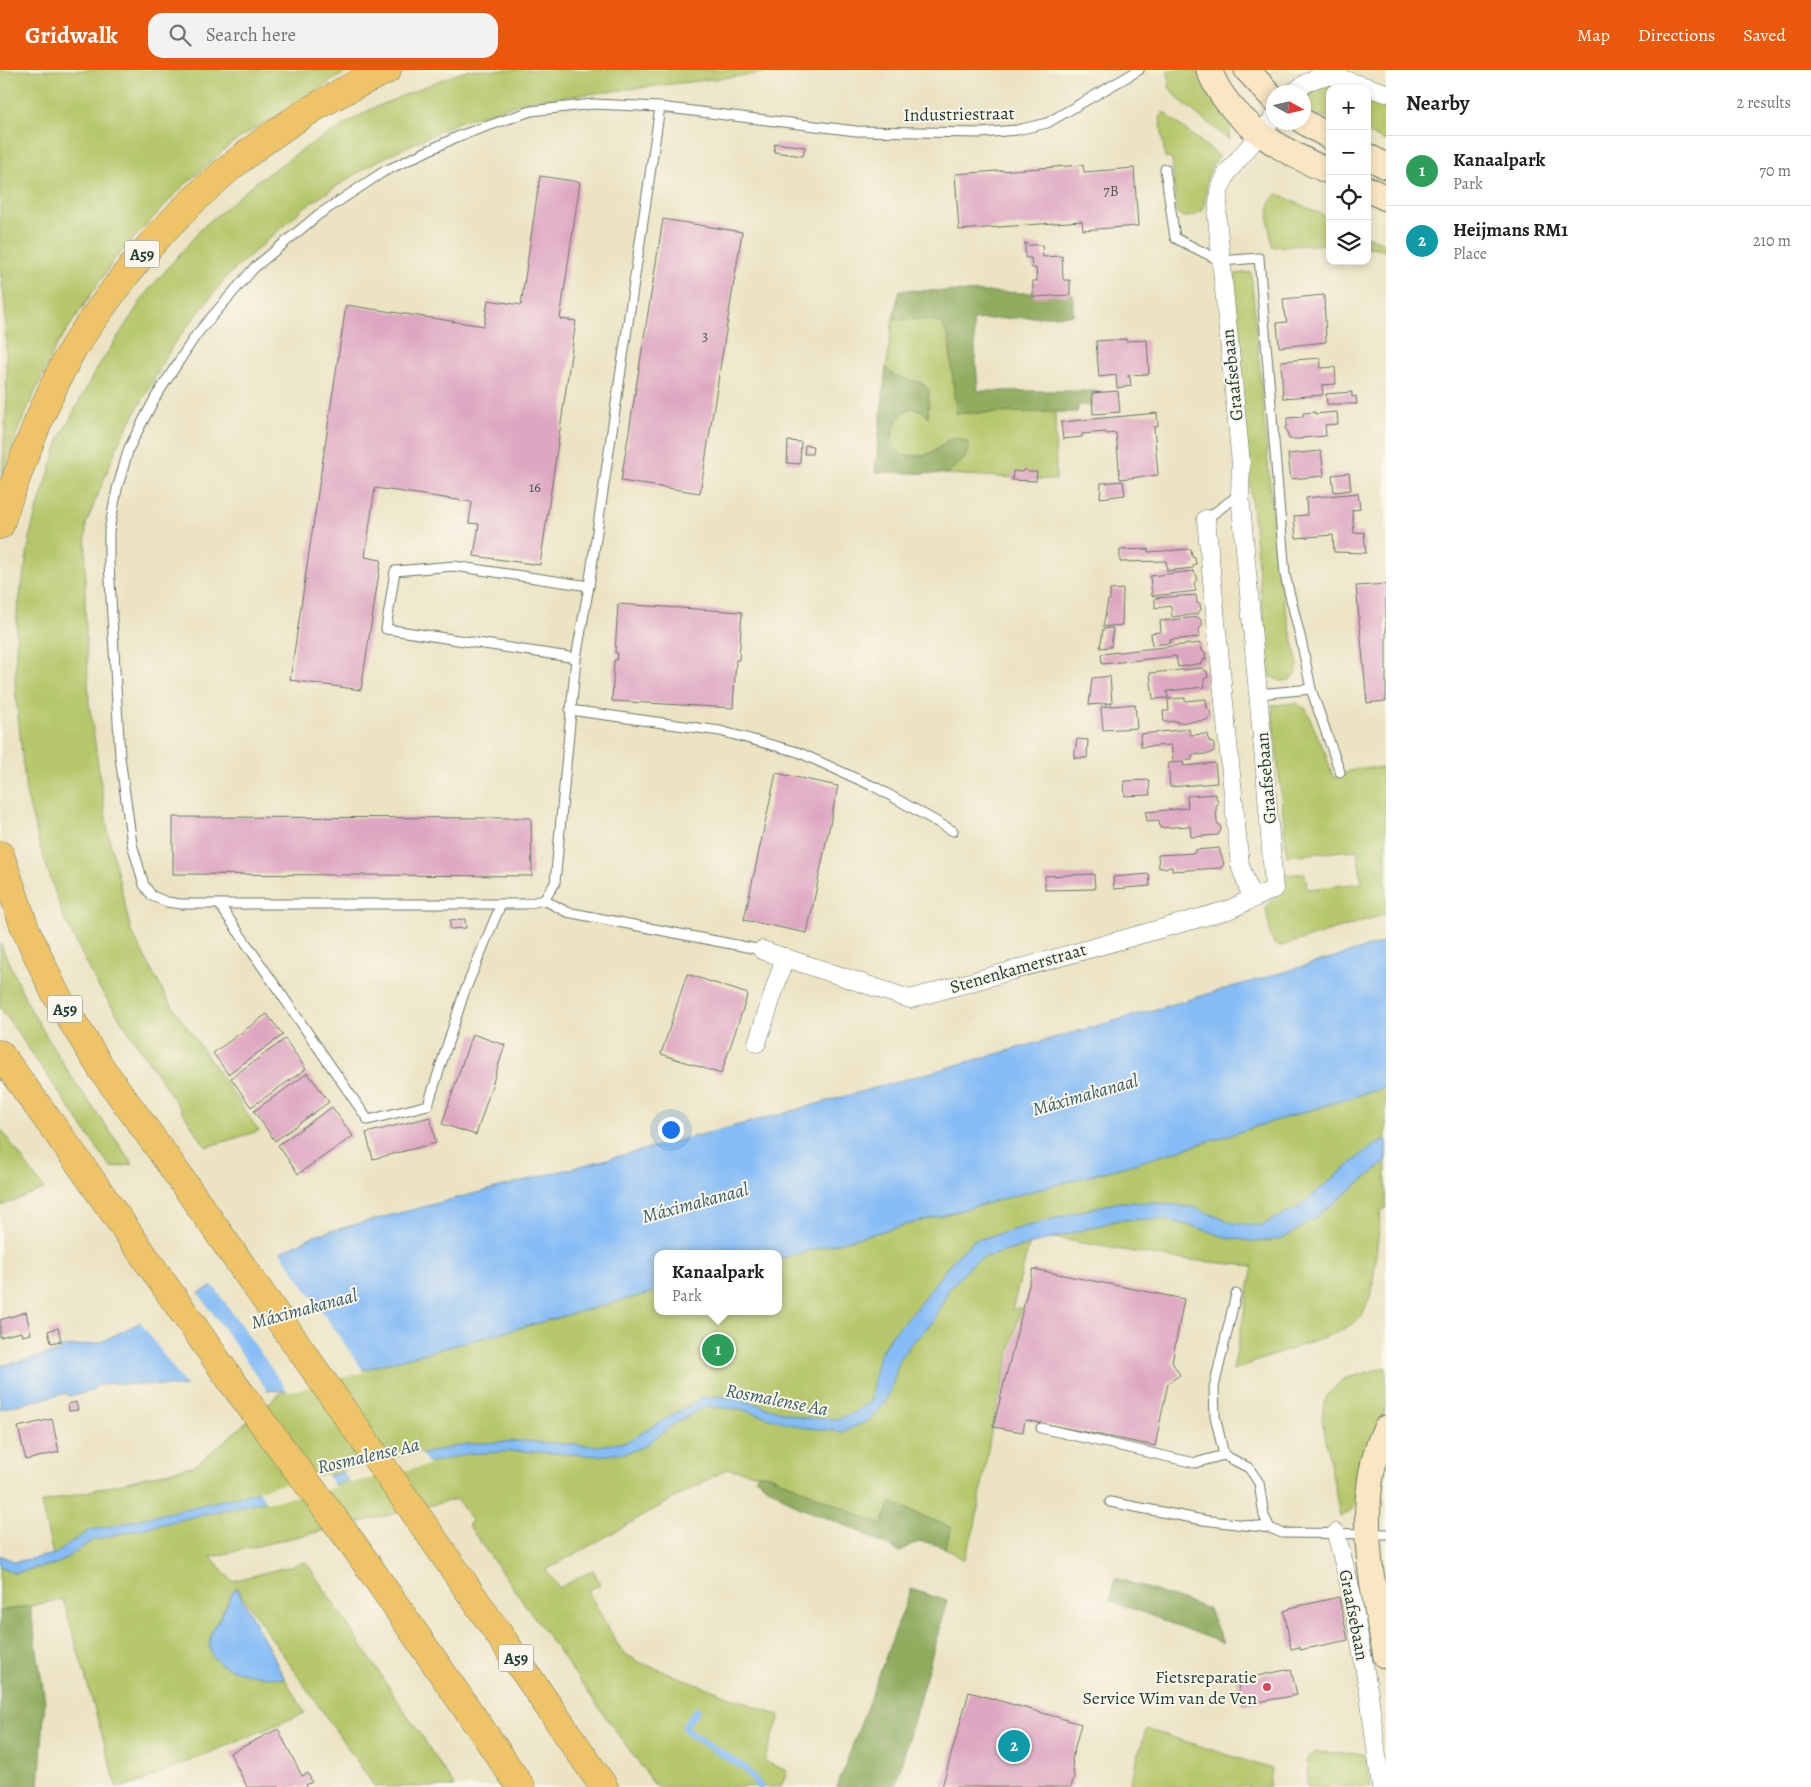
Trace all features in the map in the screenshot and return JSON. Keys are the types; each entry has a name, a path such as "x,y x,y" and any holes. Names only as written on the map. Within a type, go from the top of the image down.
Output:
{"highway":[{"name":"A59","path":"0,525 35,429 73,350 119,283 141,255 197,196 237,162 269,138 330,98 387,70"},
{"name":"A59","path":"0,855 25,928 55,993 101,1068 160,1148 604,1787"},
{"path":"0,1054 82,1167 230,1379 355,1547 521,1787"}],"main road":[{"path":"1208,70 1234,109 1246,123 1266,125"},
{"path":"1247,70 1266,90"},
{"path":"1311,126 1326,135"},
{"path":"1270,130 1279,148 1326,170"},
{"path":"1371,158 1386,166"},
{"path":"1371,191 1386,198"},
{"name":"Graafsebaan","path":"1386,1428 1377,1450 1369,1492 1377,1534 1369,1567 1386,1656"}],"street":[{"path":"1303,85 1310,79 1333,76 1386,92"},
{"name":"Graafsebaan","path":"1206,519 1240,865 1252,899 1274,889 1240,494 1241,463 1217,218 1219,191 1227,173 1266,126"},
{"name":"Stenenkamerstraat","path":"762,950 910,998 1228,910 1252,899"},
{"path":"757,1043 785,958"},
{"name":"Graafsebaan","path":"1336,1533 1351,1591 1369,1694 1381,1787"}],"lane":[{"name":"Industriestraat","path":"544,900 526,904 181,904 167,902 152,896 144,885 132,844 120,757 109,531 117,489 129,448 155,398 196,335 254,268 318,214 383,172 459,136 531,111 593,104 660,107 856,131 981,133 1017,130 1047,123 1139,70"},
{"path":"660,107 589,586 576,658 555,884 544,900 567,912 762,950"},
{"path":"1165,169 1175,238 1221,261"},
{"name":"Graafsebaan","path":"1221,261 1259,258 1285,575 1311,689 1340,772"},
{"path":"1206,519 1240,494"},
{"path":"576,658 386,629 395,571 454,566 589,586"},
{"path":"1258,694 1311,689"},
{"path":"570,710 720,731 798,752 877,788 954,831"},
{"path":"219,904 368,1120 428,1104 464,993 501,904"},
{"path":"1224,1455 1215,1416 1214,1387 1236,1294"},
{"path":"1041,1428 1194,1463 1224,1455 1249,1468 1259,1483 1264,1516 1270,1528"},
{"path":"1110,1502 1203,1520 1270,1528 1282,1533 1377,1534"}],"green space":[{"path":"0,70 349,70 232,143 179,190 115,259 55,348 19,428 2,477 7,398 5,304 0,270"},
{"path":"469,70 790,70 529,101 459,122 375,162 306,206 227,276 173,345 119,442 86,524 85,607 89,702 108,833 131,931 165,995 259,1131 206,1147 98,986 63,916 41,850 26,793 15,687 17,613 32,526 60,438 94,373 147,292 203,227 256,182 308,146 371,109"},
{"path":"1168,70 1191,70 1198,72 1231,123 1229,140 1177,98 1169,87"},
{"path":"1331,83 1336,85 1326,85 1326,117 1320,115 1318,119 1311,111 1312,87"},
{"path":"1371,97 1386,100 1386,141 1371,135"},
{"path":"1163,112 1219,156 1209,173 1203,207 1200,212 1188,217 1180,215 1176,210 1172,159 1165,158 1160,117"},
{"path":"1277,194 1326,216 1326,244 1272,247 1269,211 1272,199"},
{"path":"1371,238 1386,244 1386,252 1371,247"},
{"path":"1251,272 1278,576 1298,664 1296,673 1290,680 1281,681 1269,676 1229,275"},
{"path":"900,290 1073,294 1073,315 973,320 978,391 1099,391 1097,406 1079,405 1077,412 956,413 949,338 942,324 930,319 902,320 893,318"},
{"path":"893,318 902,320 930,319 942,324 949,338 956,413 1055,412 1056,480 945,474 966,458 948,440 932,452 917,456 903,456 894,447 892,441 893,430 901,415 910,408 921,410 928,417 929,390 921,383 895,376 886,368"},
{"path":"886,368 895,376 921,383 929,390 928,417 921,410 910,408 901,415 893,430 892,441 894,447 903,456 918,456 932,453 948,441 956,438 968,442 965,457 958,465 945,474 875,472"},
{"path":"1296,703 1306,709 1327,758 1333,778 1358,768 1382,768 1386,818 1386,914 1282,946 1274,944 1270,935 1266,907 1278,892 1284,875 1305,873 1307,889 1362,883 1357,850 1287,856 1272,705"},
{"path":"0,943 30,1009 68,1072 133,1164 111,1168 0,1007"},
{"path":"1386,1087 1386,1208 1381,1210 1372,1292 1361,1318 1341,1331 1233,1370 1253,1266 1168,1258 1032,1234 1012,1310 1021,1307 992,1427 975,1526 964,1560 945,1548 951,1528 891,1502 882,1525 769,1475 727,1469 546,1570 559,1588 593,1570 600,1584 588,1591 616,1642 625,1654 639,1662 780,1716 764,1761 787,1771 781,1787 656,1787 468,1525 472,1521 457,1499 211,1557 232,1581 306,1562 455,1787 375,1787 236,1587 237,1589 234,1590 212,1631 225,1667 245,1673 285,1679 305,1713 127,1787 117,1787 63,1599 0,1611 0,1566 14,1573 55,1564 41,1503 196,1465 283,1391 654,1292 654,1315 782,1315 782,1258 1134,1164"},
{"path":"0,1128 44,1189 0,1206"},
{"path":"1386,1367 1386,1407 1369,1453 1358,1502 1350,1512 1340,1517 1322,1419 1324,1403 1329,1393 1343,1379"},
{"path":"758,1474 769,1475 882,1525 891,1502 951,1528 945,1548 921,1542 912,1544 900,1552 852,1528 798,1507 755,1478"},
{"path":"1116,1578 1209,1609 1223,1643 1110,1600"},
{"path":"911,1589 947,1601 895,1787 837,1787"},
{"path":"30,1606 45,1701 39,1787 0,1787 0,1611"},
{"path":"1146,1729 1272,1769 1269,1787 1129,1787"},
{"path":"1315,1752 1366,1754 1371,1787 1307,1787 1308,1759"}],"water":[{"name":"Máximakanaal","path":"1386,942 1386,1087 1134,1164 782,1258 782,1250 654,1250 654,1292 283,1391 111,1383 96,1386 92,1391 69,1396 67,1393 0,1409 0,1366 59,1352 58,1348 99,1343 315,1235 785,1113 1143,1013"},
{"path":"1386,1139 1386,1162 1314,1219 1283,1239 1256,1242 1228,1238 1192,1226 1160,1219 1119,1220 982,1258 971,1265 948,1291 933,1322 908,1347 899,1362 890,1392 882,1407 868,1421 842,1432 800,1427 740,1409 705,1407 677,1422 645,1446 626,1453 598,1456 519,1451 468,1454 93,1540 59,1563 14,1573 0,1566 0,1555 15,1562 55,1554 88,1531 466,1444 519,1441 597,1446 626,1442 703,1397 723,1396 803,1418 839,1419 857,1411 870,1402 878,1358 889,1338 914,1311 952,1261 973,1241 1118,1202 1161,1203 1196,1208 1233,1223 1260,1226 1296,1209 1367,1150"},
{"path":"234,1589 237,1589 285,1679 232,1670 221,1664 213,1656 209,1645 212,1631"}],"pier":[{"path":"279,1250 364,1372 288,1392 212,1284"},
{"path":"197,1291 269,1393 188,1389 139,1320"},
{"path":"420,1452 429,1465 351,1483 342,1470"},
{"path":"326,1474 335,1487 267,1503 258,1490"}],"building":[{"path":"775,143 805,147 803,156 774,152"},
{"path":"1083,165 1084,172 1134,168 1138,226 1083,230 1082,221 959,230 955,174"},
{"path":"540,176 580,182 560,319 576,321 540,565 474,556 479,524 469,523 472,502 375,488 365,557 381,560 361,690 290,680 346,305 484,326 488,300 521,305"},
{"path":"663,219 742,232 700,493 621,481"},
{"path":"1025,242 1028,245 1042,245 1043,257 1062,256 1063,280 1070,280 1070,295 1033,297 1033,281 1037,281 1036,268 1032,268 1031,258 1025,258"},
{"path":"1324,295 1326,342 1279,347 1277,323 1287,322 1283,299"},
{"path":"1126,339 1126,341 1147,340 1149,374 1128,375 1131,386 1117,388 1116,375 1099,377 1096,341"},
{"path":"1320,358 1321,368 1335,367 1336,384 1322,385 1323,395 1283,398 1281,361"},
{"path":"1118,391 1120,412 1093,414 1092,393"},
{"path":"1352,392 1352,397 1356,396 1357,404 1327,404 1326,394"},
{"path":"1315,412 1315,414 1337,412 1338,424 1325,425 1326,436 1289,439 1285,427 1287,426 1287,418 1303,417 1303,413"},
{"path":"1157,413 1158,426 1154,427 1158,475 1120,479 1116,433 1082,434 1082,437 1063,439 1061,422"},
{"path":"788,441 801,442 800,464 787,463"},
{"path":"805,445 813,446 812,454 804,454"},
{"path":"1321,451 1324,476 1291,479 1288,454"},
{"path":"1025,469 1028,472 1037,472 1036,481 1012,480 1013,471 1022,472"},
{"path":"1349,473 1351,490 1334,492 1332,475"},
{"path":"1123,481 1125,495 1100,498 1101,483"},
{"path":"1358,493 1360,509 1352,510 1354,533 1364,532 1366,553 1334,552 1333,535 1296,538 1294,516 1307,515 1306,498"},
{"path":"1148,549 1148,552 1191,549 1192,557 1195,558 1196,564 1193,568 1167,571 1166,561 1120,562 1120,550"},
{"path":"1193,571 1197,576 1197,580 1194,583 1196,591 1152,596 1150,576"},
{"path":"1386,584 1386,701 1367,703 1356,586"},
{"path":"1123,589 1122,625 1103,627 1108,600 1110,600 1110,590"},
{"path":"1196,595 1197,603 1200,604 1201,610 1197,612 1198,614 1172,617 1171,606 1155,608 1155,598"},
{"path":"618,604 742,612 733,708 612,701 614,660 617,660 618,653 615,653"},
{"path":"1198,617 1202,621 1202,626 1199,629 1200,637 1170,640 1170,643 1152,645 1151,633 1161,632 1160,621"},
{"path":"1113,628 1111,647 1100,648 1103,629"},
{"path":"1201,643 1206,659 1203,660 1203,663 1178,667 1176,656 1102,664 1101,654"},
{"path":"1203,668 1203,670 1207,671 1208,677 1204,679 1205,687 1167,691 1168,698 1153,699 1150,673"},
{"path":"1110,676 1112,703 1089,705 1092,678"},
{"path":"1185,698 1185,701 1206,699 1207,708 1210,710 1211,716 1208,720 1177,723 1177,721 1164,722 1163,711 1169,711 1168,699"},
{"path":"1135,704 1137,728 1103,730 1101,707"},
{"path":"1189,729 1190,735 1208,734 1209,741 1214,744 1214,751 1209,754 1192,755 1192,760 1173,762 1171,745 1141,747 1140,734"},
{"path":"1077,739 1088,740 1087,758 1074,758"},
{"path":"1183,762 1184,766 1215,763 1217,783 1170,787 1168,763"},
{"path":"776,773 838,786 807,933 744,920"},
{"path":"1149,780 1150,795 1125,796 1124,781"},
{"path":"1215,794 1218,804 1216,806 1217,823 1220,825 1221,830 1218,835 1191,837 1190,826 1160,828 1159,820 1147,821 1146,812 1188,808 1187,796"},
{"path":"173,817 531,818 532,876 173,874"},
{"path":"1219,848 1224,864 1221,868 1172,871 1172,867 1159,868 1158,855 1195,853 1195,850"},
{"path":"1094,874 1095,889 1045,890 1045,876"},
{"path":"1149,874 1150,886 1114,889 1113,877"},
{"path":"465,919 466,928 450,929 450,920"},
{"path":"687,974 748,994 721,1074 661,1054"},
{"path":"267,1014 283,1035 228,1074 213,1053"},
{"path":"472,1034 505,1045 476,1135 442,1124"},
{"path":"285,1039 306,1069 251,1107 231,1078"},
{"path":"308,1073 329,1102 275,1141 254,1111"},
{"path":"332,1107 353,1136 298,1174 278,1145"},
{"path":"430,1117 436,1143 373,1159 366,1133"},
{"path":"1033,1269 1184,1299 1172,1362 1180,1375 1168,1383 1155,1446 1025,1420 1023,1432 993,1427"},
{"path":"26,1312 31,1334 22,1336 21,1332 0,1337 0,1320"},
{"path":"58,1328 61,1341 51,1343 48,1331"},
{"path":"76,1402 78,1410 69,1411 68,1404"},
{"path":"52,1419 59,1452 26,1460 18,1427"},
{"path":"1339,1597 1348,1640 1300,1650 1300,1647 1291,1649 1284,1611"},
{"name":"Fietsreparatie Service Wim van de Ven","path":"1291,1669 1297,1695 1242,1705 1237,1680"},
{"path":"969,1692 1081,1724 1072,1758 1074,1777 1071,1787 942,1787"},
{"path":"278,1729 302,1776 308,1773 312,1782 306,1785 308,1787 247,1787 230,1753"}],"waterway":[{"path":"697,1710 685,1726 689,1733 745,1768 760,1787"}],"place":[{"name":"Kanaalpark","path":"718,1350"},
{"name":"Fietsreparatie Service Wim van de Ven","path":"1267,1687"},
{"name":"Heijmans RM1","path":"1014,1746"}],"water label":[{"name":"Rosmalense Aa","path":"777,1399"},
{"name":"Rosmalense Aa","path":"368,1455"}]}
